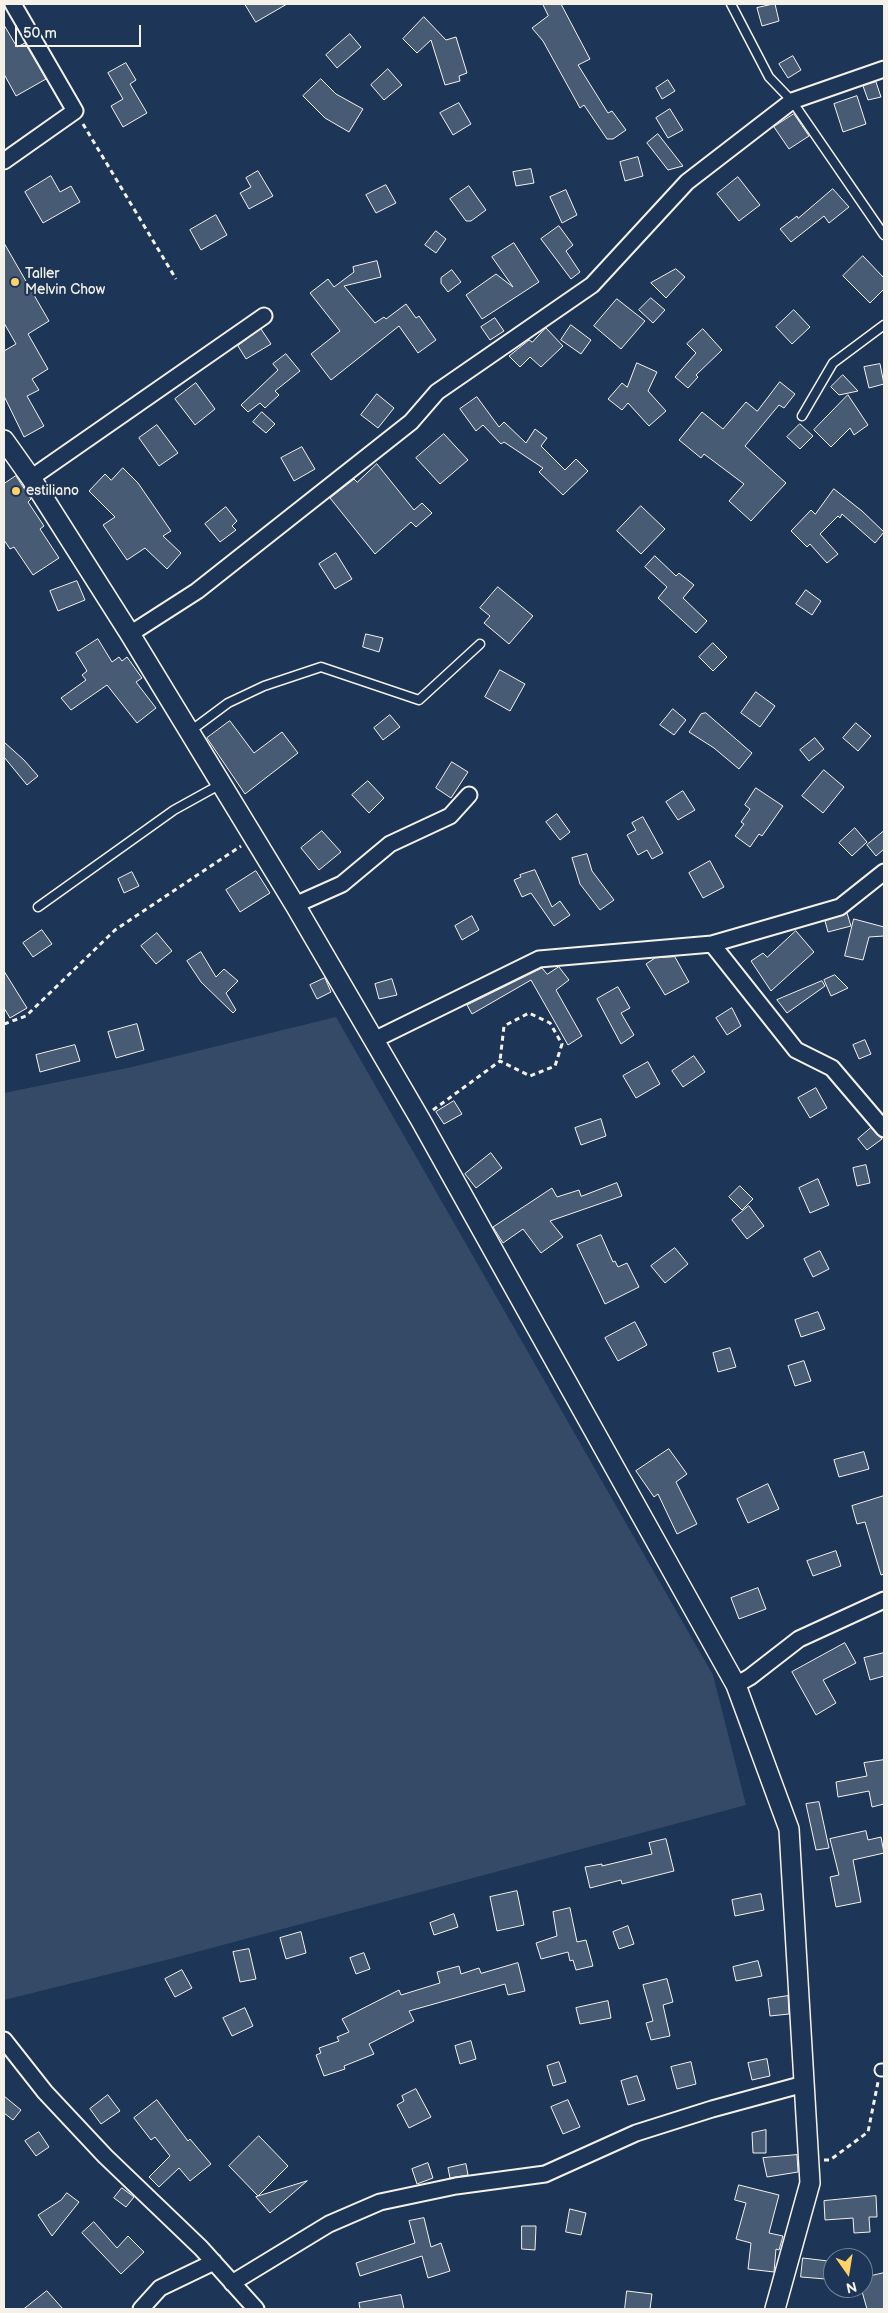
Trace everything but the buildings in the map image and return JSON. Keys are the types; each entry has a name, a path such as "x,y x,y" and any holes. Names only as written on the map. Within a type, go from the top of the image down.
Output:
{"street":[{"path":"4,161 75,111 12,4"},
{"path":"130,634 204,585 410,422 437,392 592,285 687,182 792,101 884,69"},
{"path":"31,478 264,316"},
{"path":"4,440 31,478 130,634 295,905 420,1119 736,1685 789,1829 810,2183 775,2309"},
{"path":"295,905 342,884 390,844 450,816 469,795"},
{"path":"374,1040 539,959 712,944 840,907 884,872"},
{"path":"712,944 796,1050 832,1068 884,1129"},
{"path":"736,1685 750,1677 800,1639 884,1600"},
{"path":"4,2040 45,2092 98,2149 214,2262 256,2309"},
{"path":"232,2283 329,2224 380,2202 456,2186 546,2174 636,2133 712,2109 804,2084"},
{"path":"141,2309 160,2288 214,2262"}],"lane":[{"path":"731,4 769,77 792,101 884,235"},
{"path":"802,416 833,363 884,326"},
{"path":"189,732 237,699 264,686 321,667 419,700 480,644"},
{"path":"38,906 174,810 221,784"}],"path":[{"path":"75,111 176,278"},
{"path":"4,1024 26,1016 115,930 254,838"},
{"path":"420,1119 500,1061 504,1026 529,1013 550,1023 562,1044 555,1066 530,1076 500,1061"},
{"path":"809,2160 830,2160 868,2132 882,2070"}],"shaded area":[{"path":"336,1017 713,1675 746,1805 174,1958 4,2000 4,1093 132,1067"}],"place":[{"name":"Taller Melvin Chow","path":"15,282"},
{"name":"estiliano","path":"16,491"}]}
